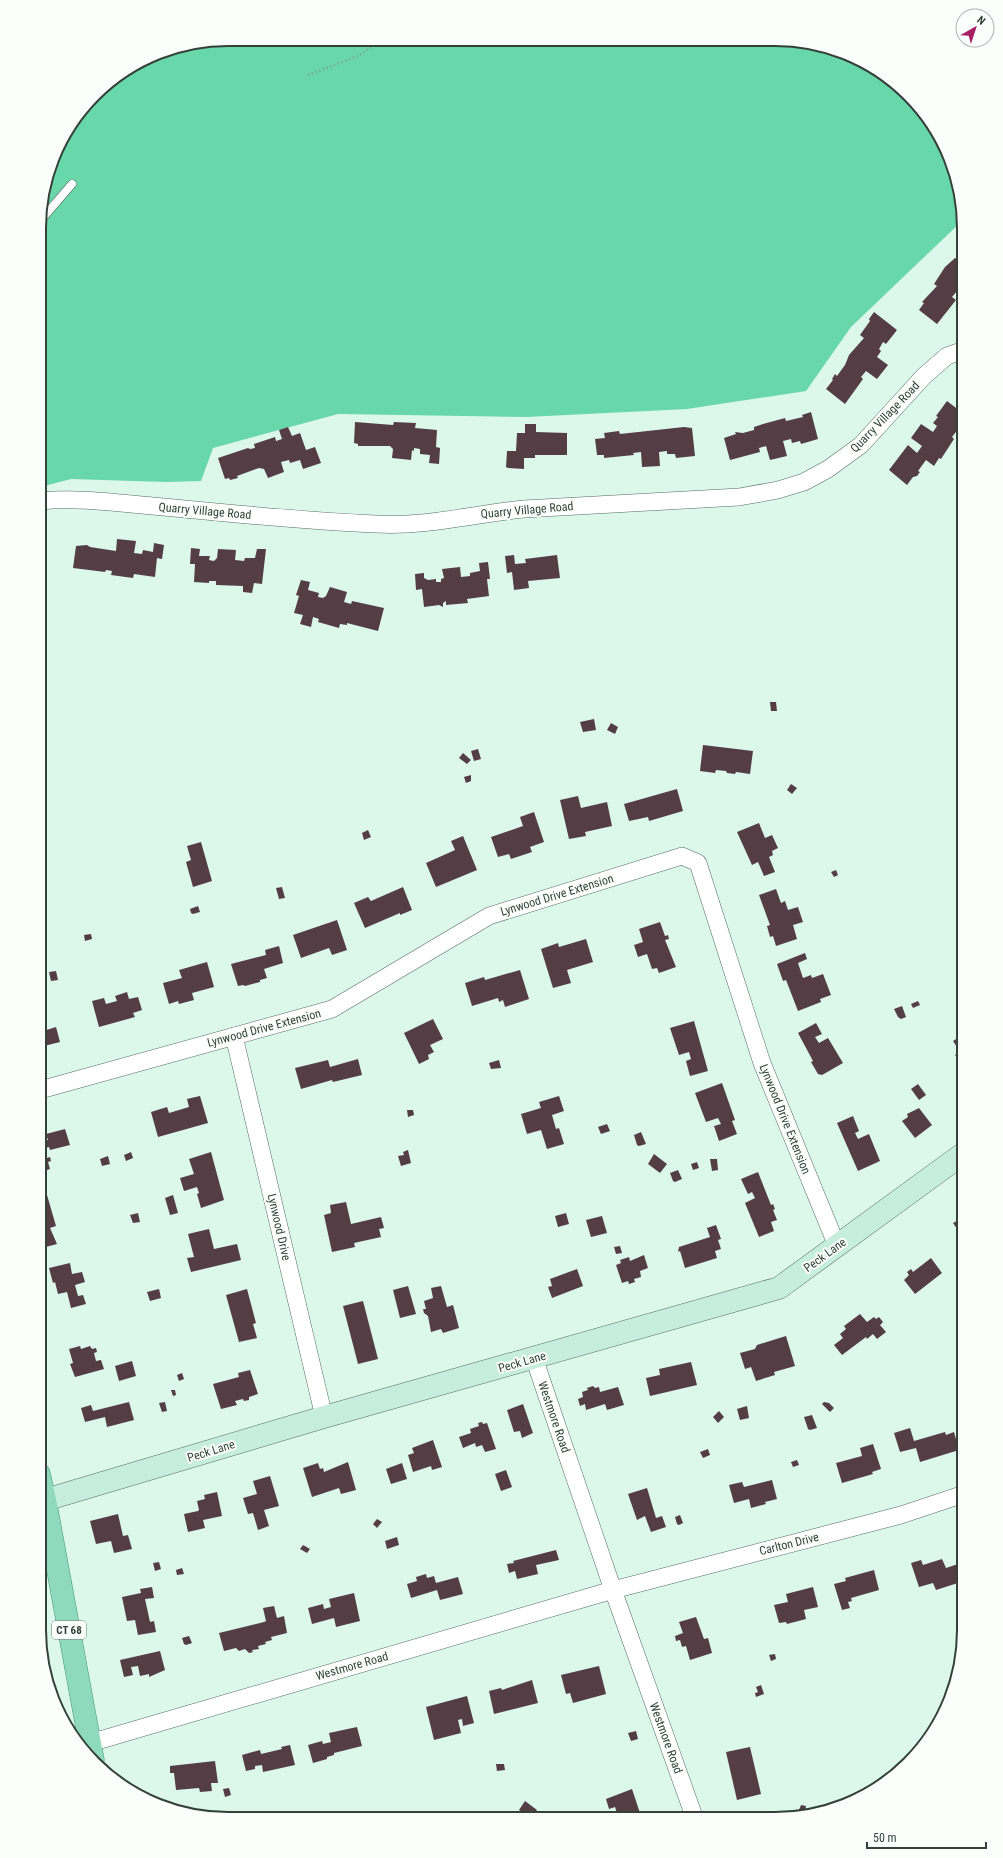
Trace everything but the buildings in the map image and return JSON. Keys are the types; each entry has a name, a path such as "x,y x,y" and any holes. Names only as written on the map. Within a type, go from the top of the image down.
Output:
{"main road":[{"name":"CT 68","path":"46,1500 92,1751"}],"street":[{"name":"Quarry Village Road","path":"46,501 91,501 287,519 401,525 431,523 488,513 524,509 738,497 778,490 804,482 828,469 855,449 924,376 947,356 957,352"},
{"name":"Lynwood Drive Extension","path":"46,1088 332,1009 489,916 682,856 698,863 762,1063 837,1246"},
{"name":"Lynwood Drive","path":"234,1036 324,1417"},
{"name":"Peck Lane","path":"46,1500 324,1417 780,1288 957,1158"},
{"name":"Westmore Road","path":"534,1358 613,1590 692,1812"},
{"name":"Carlton Drive","path":"613,1590 901,1516 957,1496"},
{"name":"Westmore Road","path":"93,1752 613,1590"}],"lane":[{"path":"46,214 72,184"}],"path":[{"path":"308,75 358,56 372,46"}],"green space":[{"path":"216,46 787,46 822,52 845,60 866,70 886,84 904,99 919,117 933,137 943,158 951,181 957,216 957,226 851,327 806,391 687,409 526,417 338,414 213,448 201,481 166,482 71,479 46,485 46,216 52,181 60,158 70,137 91,108 117,84 137,70 158,60 181,52"}]}
